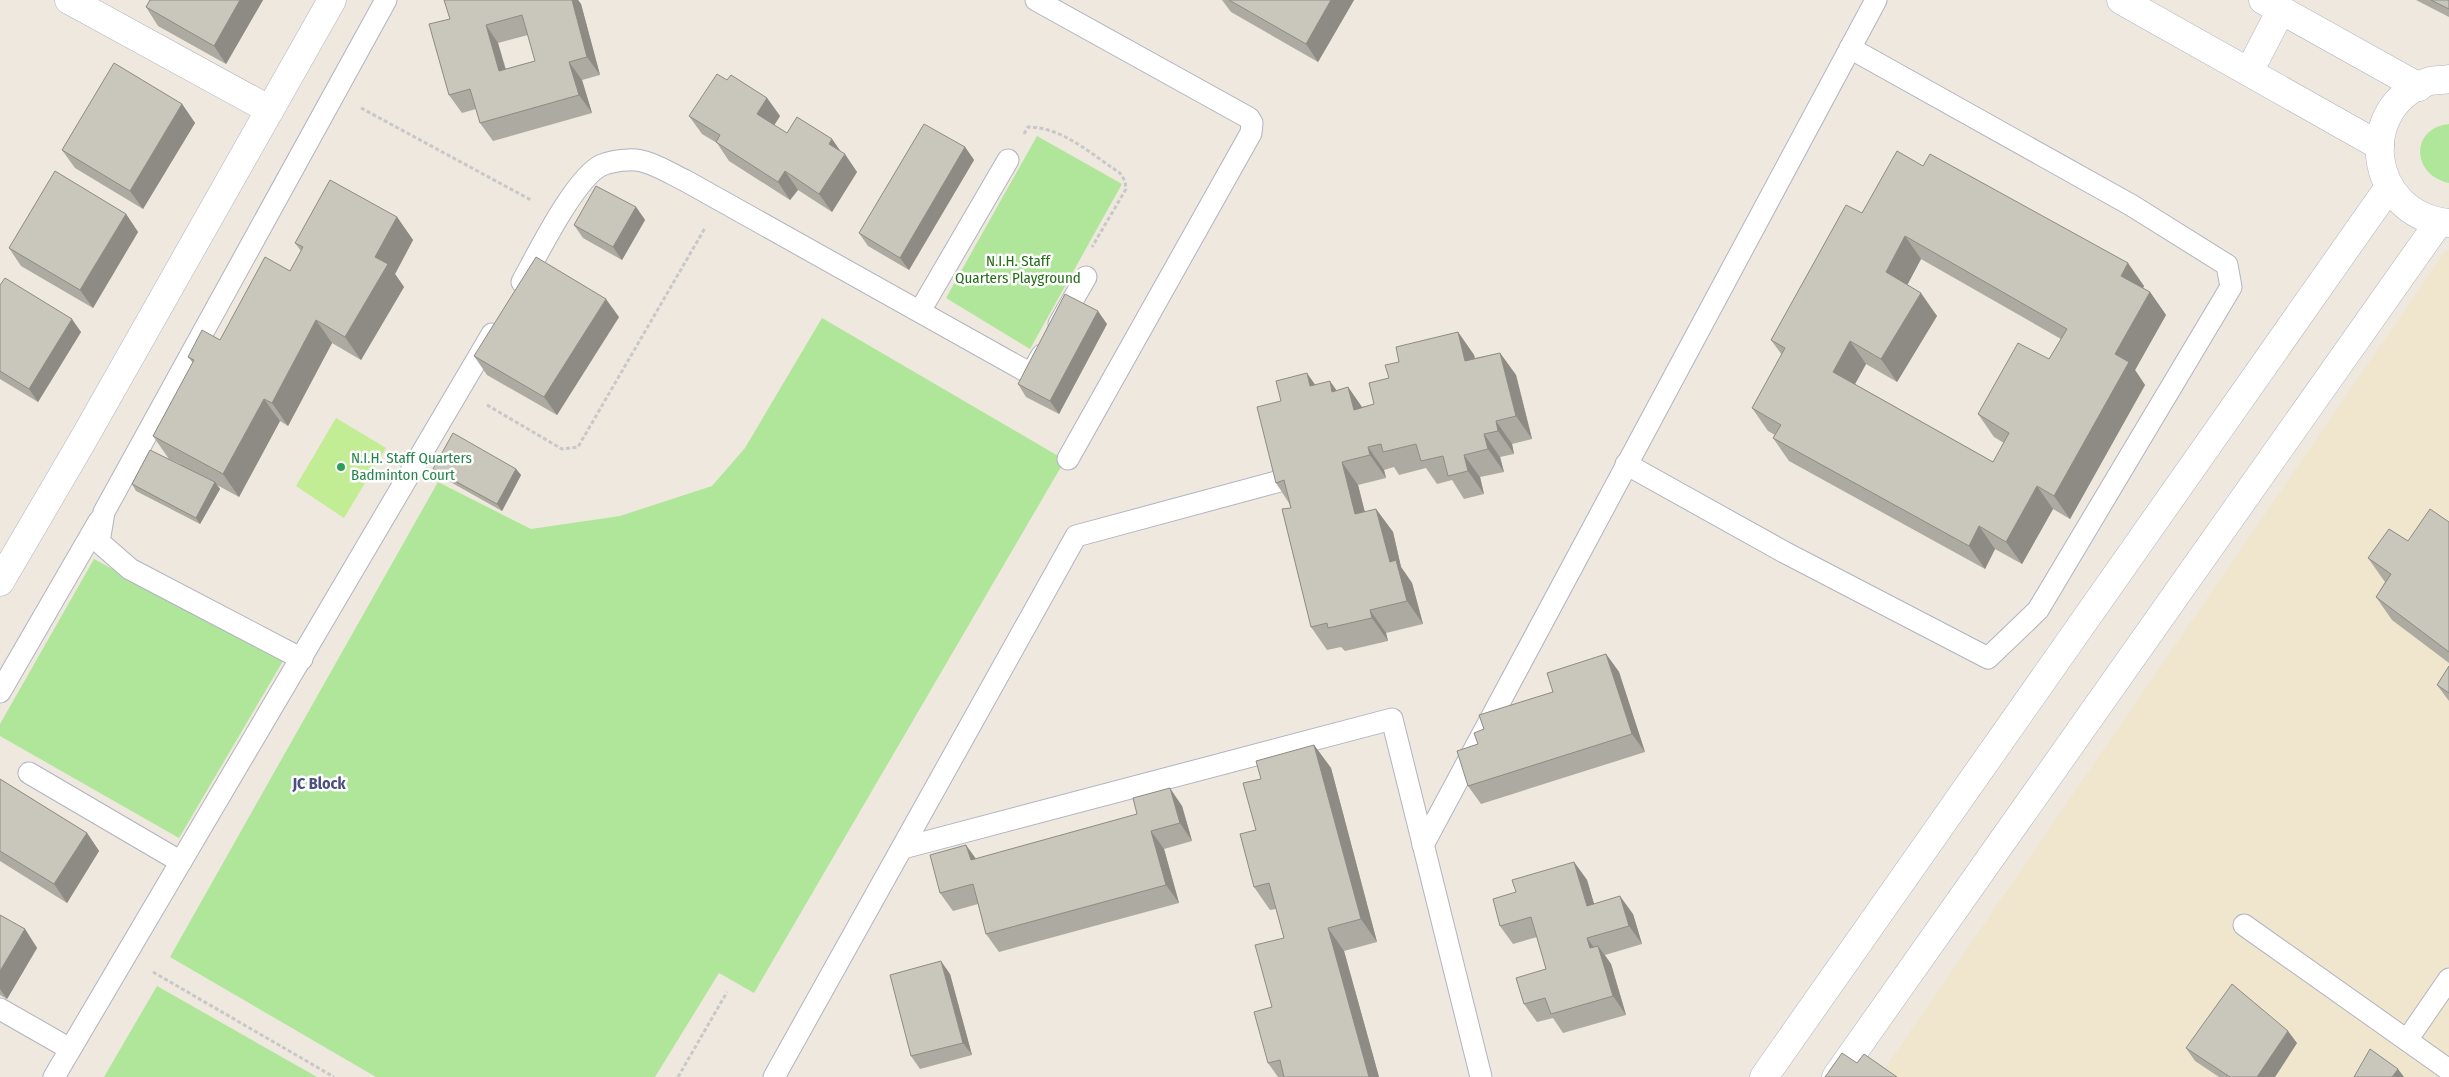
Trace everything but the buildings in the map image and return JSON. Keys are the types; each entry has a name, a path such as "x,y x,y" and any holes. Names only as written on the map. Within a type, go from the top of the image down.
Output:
{"street":[{"path":"69,0 270,110"},
{"path":"0,582 83,440 332,0"},
{"path":"2121,0 2380,146"},
{"path":"2249,72 2272,5 2419,87"},
{"path":"1836,1077 2444,223 2430,221 2408,209 2389,187 2380,167 2380,135 2390,112 2408,93 2430,81 2449,79"},
{"path":"1764,1077 2389,187"}],"lane":[{"path":"0,692 104,512 386,0"},
{"path":"1036,0 1249,118 1252,124 1251,133 1068,459"},
{"path":"1423,845 1876,0"},
{"path":"1626,464 1784,552 1988,658 2038,610 2231,287 2228,264 2131,205 1850,48"},
{"path":"54,1077 302,659 560,216 588,176 602,165 630,159 660,167 1031,374 1086,277"},
{"path":"920,311 1008,160"},
{"path":"774,1077 1076,536 1280,481"},
{"path":"104,512 100,542 130,568 302,659"},
{"path":"903,848 1392,719 1481,1077"},
{"path":"29,773 181,862"},
{"path":"2244,925 2449,1070"},
{"path":"2407,1040 2449,979"},
{"path":"0,1008 70,1049"}],"path":[{"path":"335,94 560,216"},
{"path":"1008,160 1028,127 1038,127 1049,129 1069,139 1123,176 1126,189 1078,271 1086,277"},
{"path":"460,390 562,449 578,447 721,201"},
{"path":"126,956 334,1077"},
{"path":"678,1077 727,992"}],"shaded area":[{"path":"2446,250 2449,250 2449,1077 1879,1077"}],"green space":[{"path":"2449,124 2449,183 2436,178 2427,171 2422,162 2420,152 2422,142 2427,134 2436,127"},
{"name":"N.I.H. Staff Quarters Playground","path":"1037,136 1122,184 1030,349 946,298"},
{"path":"822,318 1065,460 754,993 719,973 655,1077 376,1077 170,957 438,482 531,529 620,516 712,486 745,448"},
{"name":"N.I.H. Staff Quarters Badminton Court","path":"336,418 386,448 344,518 296,486"},
{"path":"94,559 283,661 179,838 0,736 0,724"},
{"path":"157,986 317,1077 104,1077"}],"place":[{"name":"N.I.H. Staff Quarters Badminton Court","path":"341,467"}],"district":[{"name":"JC Block","path":"319,783"}]}
